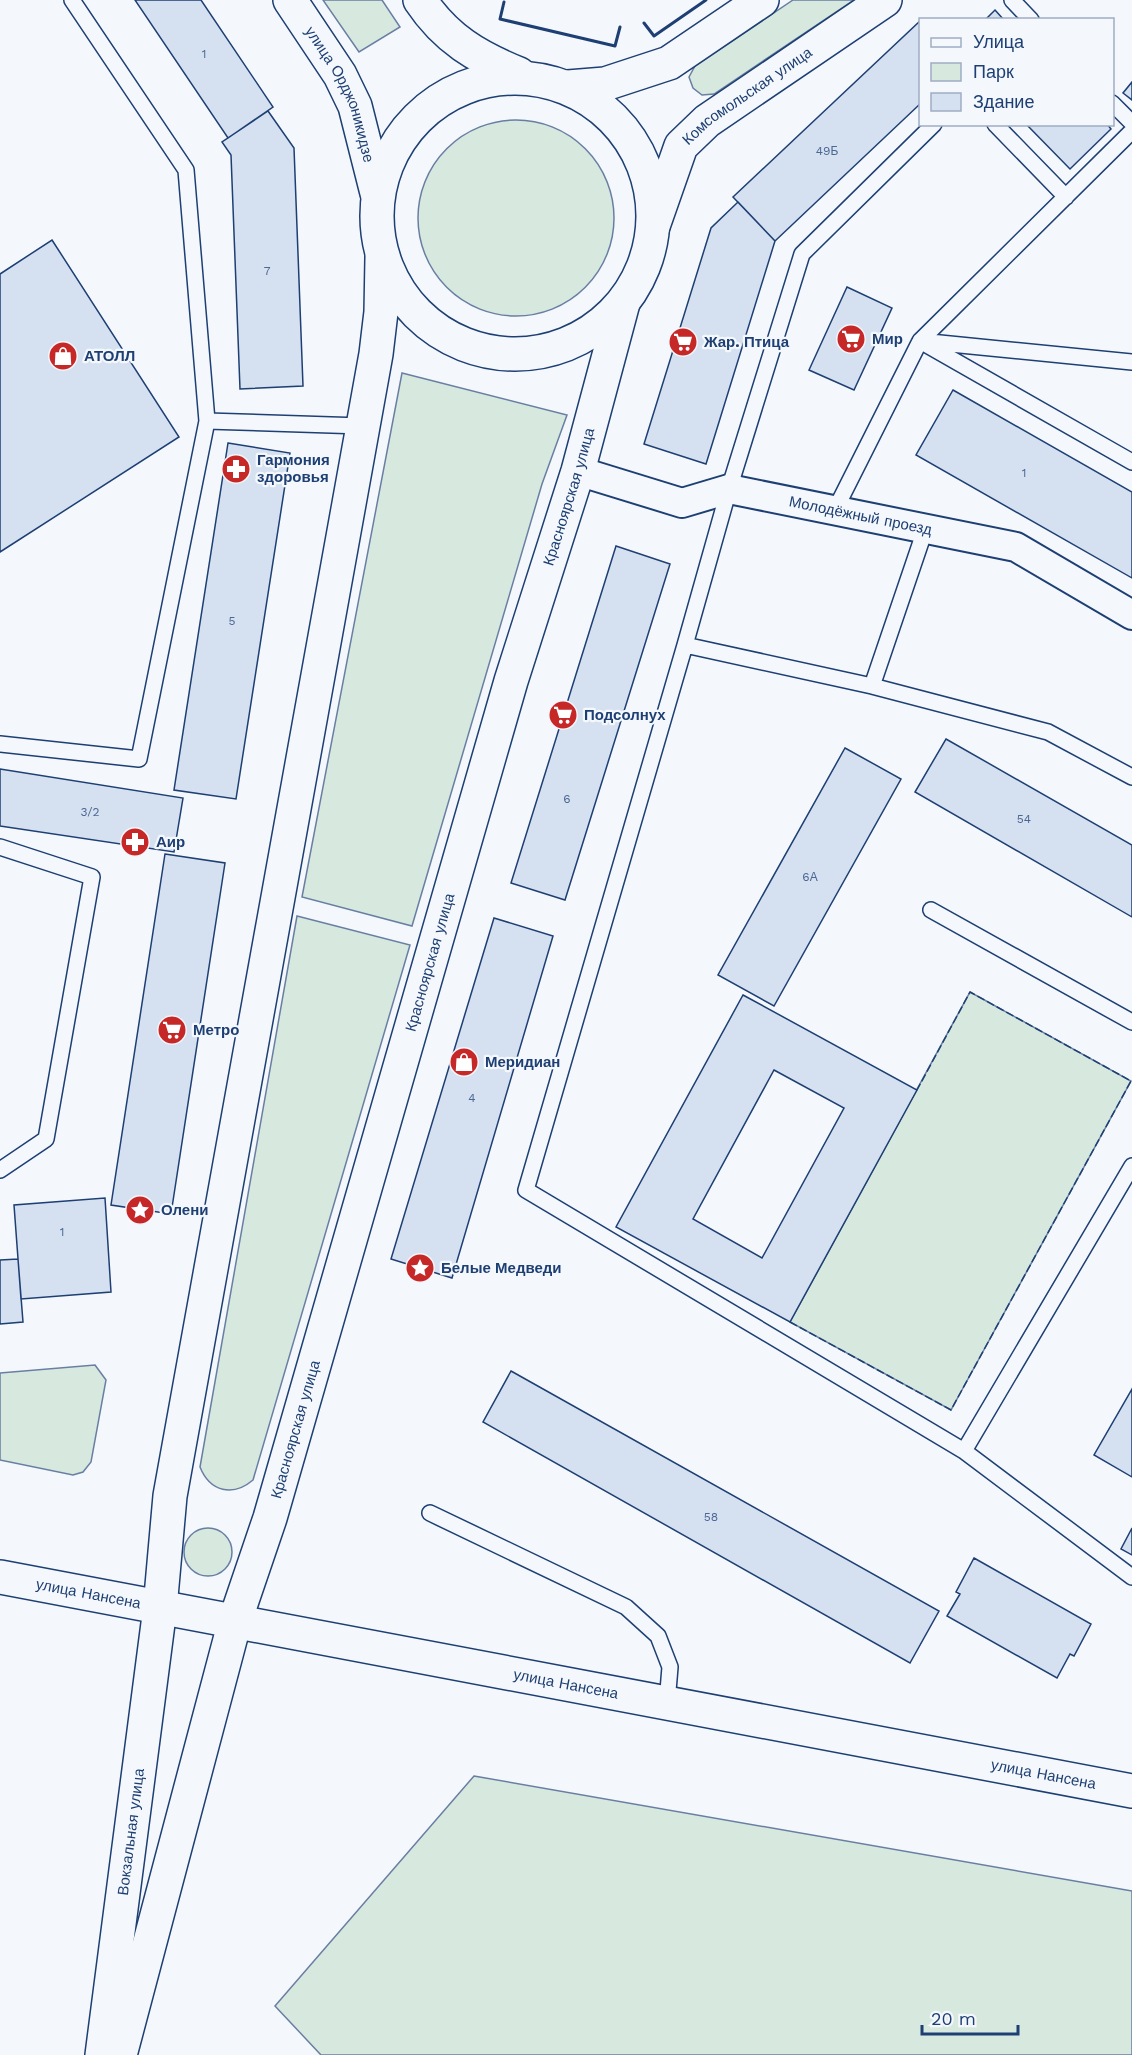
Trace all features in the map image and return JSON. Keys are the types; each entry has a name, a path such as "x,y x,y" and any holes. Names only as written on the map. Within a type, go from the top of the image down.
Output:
{"main road":[{"name":"улица Орджоникидзе","path":"290,0 340,75 355,106 377,194"},
{"path":"420,0 432,18 482,59 527,77"},
{"path":"568,87 605,84 669,63 762,0"},
{"name":"Комсомольская улица","path":"653,226 681,146 707,121 885,0"},
{"name":"Красноярская улица","path":"160,1608 170,1496 376,354 381,312 382,258 375,226 377,194 390,154 413,120 446,94 485,80 527,77 568,87 594,101 615,120 634,143 646,169 653,197 653,226 644,267 623,303 578,471 512,681 270,1518 235,1621"},
{"name":"Красноярская улица","path":"382,258 401,297 431,327 468,347 510,355 552,350 591,332 623,303"},
{"name":"улица Нансена","path":"0,1577 667,1703 1131,1787"},
{"name":"Вокзальная улица","path":"102,2055 160,1608"},
{"path":"120,2055 235,1621"}],"street":[{"name":"Молодёжный проезд","path":"578,471 682,502 729,489 1016,547 1132,615"}],"lane":[{"path":"0,744 139,759 207,421 186,170 72,0"},
{"path":"1012,0 1029,18"},
{"path":"1114,104 1132,123"},
{"path":"932,126 802,254 729,489 526,1190 964,1450 1132,1577"},
{"path":"997,126 1066,197"},
{"path":"835,510 920,341 1132,131"},
{"path":"920,341 1132,362"},
{"path":"920,341 1132,462"},
{"path":"207,421 362,426"},
{"path":"872,686 925,530"},
{"path":"685,645 872,686 1048,732 1132,777"},
{"path":"0,847 92,878 46,1139 0,1170"},
{"path":"931,910 1132,1022"},
{"path":"964,1450 1132,1166"},
{"path":"430,1514 626,1607 658,1636 670,1667 667,1703"}],"green space":[{"path":"323,0 382,0 400,27 359,52"},
{"path":"793,0 854,0 714,94 702,95 693,88 689,77 695,66"},
{"path":"516,120 535,122 553,128 570,137 585,149 597,164 606,181 612,199 614,218 612,237 606,255 597,272 585,287 570,299 553,308 535,314 516,316 497,314 479,308 462,299 447,287 435,272 426,255 420,237 418,218 420,199 426,181 435,164 447,149 462,137 479,128 497,122"},
{"path":"402,373 567,415 542,484 412,926 302,897"},
{"path":"297,916 410,945 253,1480 238,1489 230,1490 216,1487 204,1475 200,1467"},
{"path":"970,992 1131,1081 951,1410 790,1322"},
{"path":"95,1365 106,1380 91,1462 83,1472 73,1475 0,1460 0,1373"},
{"path":"203,1528 213,1528 225,1535 232,1547 232,1557 225,1569 213,1576 203,1576 188,1565 184,1557 184,1547 195,1532"},
{"path":"474,1776 1132,1891 1132,2055 321,2055 275,2006"}],"building":[{"path":"135,0 201,0 273,107 228,138"},
{"path":"995,10 1002,18 987,18"},
{"path":"919,22 919,105 775,241 733,197"},
{"path":"1132,82 1132,100 1123,93"},
{"path":"268,111 294,148 303,386 240,389 231,155 222,142"},
{"path":"1028,126 1109,126 1111,129 1070,169"},
{"path":"738,202 775,241 706,464 644,444 711,228"},
{"name":"АТОЛЛ","path":"52,240 179,437 0,552 0,274"},
{"name":"Мир","path":"847,287 892,308 854,390 809,370"},
{"path":"953,390 1132,492 1132,578 916,455"},
{"path":"228,443 290,453 236,799 174,790"},
{"path":"616,546 670,564 565,900 511,883"},
{"path":"946,739 1132,845 1132,917 915,792"},
{"path":"845,748 901,779 774,1006 718,975"},
{"path":"0,769 183,798 174,852 0,826"},
{"path":"165,854 225,863 171,1214 111,1205"},
{"path":"494,918 553,936 452,1278 391,1259"},
{"path":"743,995 917,1090 790,1322 616,1227","holes":["774,1070 844,1108 762,1258 693,1219"]},
{"path":"105,1198 111,1292 21,1299 14,1205"},
{"path":"18,1259 23,1322 0,1324 0,1260"},
{"path":"511,1371 939,1611 910,1663 483,1422"},
{"path":"1132,1389 1132,1477 1094,1455"},
{"path":"1132,1528 1132,1555 1121,1549"},
{"path":"974,1558 1091,1624 1074,1656 1070,1654 1057,1678 947,1616 960,1594 956,1592"}],"fence":[{"path":"790,1322 951,1410 1131,1081 970,992 917,1090"}],"wall":[{"path":"644,23 654,36 706,0"},
{"path":"504,2 500,19 615,46 620,27"}],"place":[{"name":"Мир","path":"851,339"},
{"name":"Жар. Птица","path":"683,342"},
{"name":"АТОЛЛ","path":"63,356"},
{"name":"Гармония здоровья","path":"236,469"},
{"name":"Подсолнух","path":"563,715"},
{"name":"Аир","path":"135,842"},
{"name":"Метро","path":"172,1030"},
{"name":"Меридиан","path":"464,1062"},
{"name":"Олени","path":"140,1210"},
{"name":"Белые Медведи","path":"420,1268"}]}
